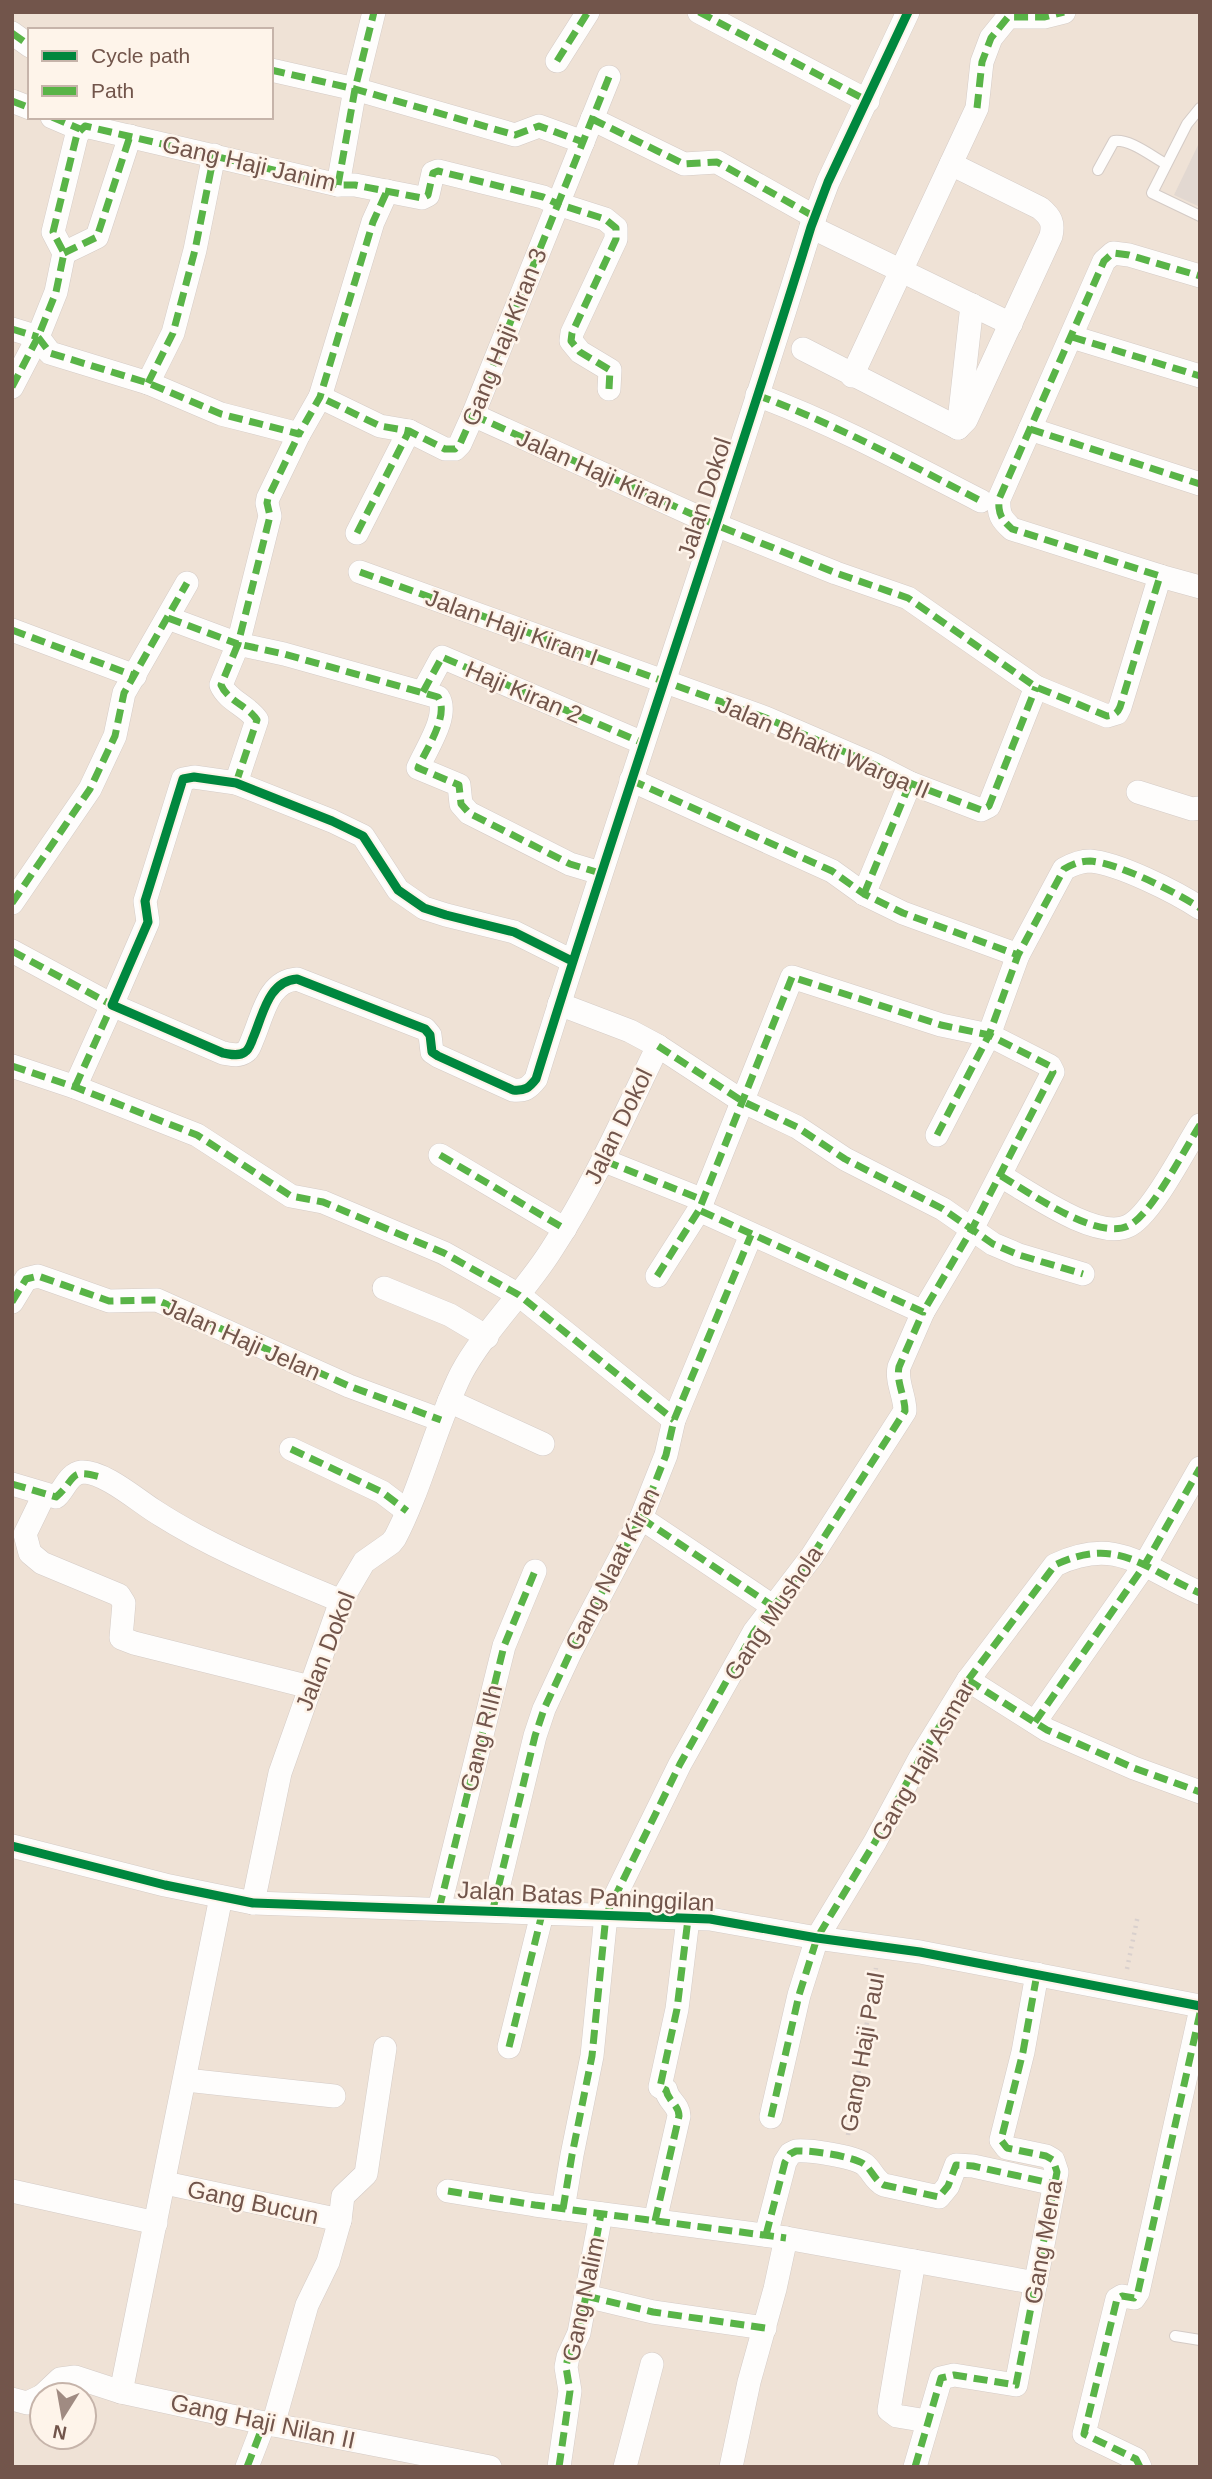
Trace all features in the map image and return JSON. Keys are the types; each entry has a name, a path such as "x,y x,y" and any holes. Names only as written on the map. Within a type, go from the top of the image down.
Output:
{"street":[{"path":"338,185 355,89 374,12"},
{"path":"557,61 588,12"},
{"path":"699,12 868,101"},
{"path":"852,376 977,108 982,62 990,38 1008,17 1044,17 1063,12"},
{"name":"Jalan Dokol","path":"253,1902 280,1773 341,1601 364,1562 395,1538 462,1373 565,1229 604,1161 658,1046 630,1031 559,1004 813,222 828,182 868,101 901,15"},
{"path":"12,33 28,45"},
{"path":"273,70 355,89 515,135 539,126 583,142"},
{"name":"Gang Haji Kiran 3","path":"320,397 380,426 408,431 451,451 460,444 608,77"},
{"name":"Gang Haji Janim","path":"57,119 80,129 92,127 338,185 355,185 426,197 433,173 438,171 543,197 558,204"},
{"path":"592,119 684,164 716,162 813,222 1011,324"},
{"path":"12,387 38,337 55,292 64,253 53,232 80,129"},
{"path":"64,253 97,237 130,136"},
{"path":"148,383 173,333 195,250 214,155"},
{"path":"951,164 1040,208 1049,215 1053,225 1051,236 1011,324 966,420 958,428"},
{"path":"236,783 257,720 224,692 221,685 238,644 270,516 268,498 299,433 320,397 373,222 387,191"},
{"path":"558,204 605,219 616,228 616,239 572,332 571,341 580,352 610,370 609,389"},
{"path":"1200,276 1129,255 1113,253 1104,261 999,499 998,513 1003,522 1012,529 1200,587"},
{"path":"958,428 972,305"},
{"path":"12,329 38,337 50,354 148,383 221,414 299,433"},
{"path":"1072,337 1200,376"},
{"path":"803,349 958,428"},
{"path":"757,396 794,409 851,435 981,501"},
{"name":"Jalan Haji Kiran","path":"473,415 716,525 836,573 908,598 1035,687 1107,716 1117,713 1160,576"},
{"path":"1030,429 1200,484"},
{"path":"358,533 408,431"},
{"name":"Jalan Haji Kiran I","path":"360,572 664,682"},
{"path":"12,903 90,789 115,736 124,693 187,583"},
{"path":"168,618 238,644 284,654 438,697 443,709 442,716 418,768 459,785 461,804 469,813 570,864 600,873"},
{"path":"12,630 135,676"},
{"name":"Haji Kiran 2","path":"423,692 442,657 643,743"},
{"name":"Jalan Bhakti Warga II","path":"664,682 766,718 910,783 985,810 989,806 1035,687"},
{"path":"75,1087 148,922 145,901 183,779 194,777 236,783 332,821 363,836 398,890 424,908 514,932 572,961"},
{"path":"631,780 832,871 864,894 903,914 1018,955"},
{"path":"864,894 910,783"},
{"path":"1138,792 1192,809 1200,808"},
{"path":"937,1135 989,1035 1018,955 1064,869 1075,862 1106,864 1177,893 1200,908"},
{"path":"12,951 111,1005 223,1053 236,1056 246,1052 251,1044 273,990 287,980 297,979 425,1029 430,1035 432,1052 513,1090 522,1091 530,1088 536,1079 559,1004"},
{"path":"657,1276 701,1205 792,977 941,1025 989,1035"},
{"name":"Gang Mushola","path":"606,1915 702,1722 754,1632 812,1556 905,1411 905,1400 897,1376 898,1367 923,1312 1001,1176 1053,1073 1050,1066 989,1035"},
{"path":"658,1046 742,1101 797,1127 845,1159 943,1209 993,1244 1019,1255 1083,1273"},
{"path":"12,1066 75,1087 197,1135 291,1196 323,1202 444,1253 519,1295 674,1420"},
{"path":"1001,1176 1087,1225 1116,1230 1131,1226 1148,1209 1200,1125"},
{"path":"440,1155 565,1229"},
{"path":"604,1161 701,1205 751,1235 923,1312"},
{"name":"Gang Naat Kiran","path":"493,1909 544,1709 591,1609 641,1518 666,1455 674,1420 751,1235"},
{"name":"Jalan Haji Jelan","path":"12,1302 26,1279 38,1276 109,1301 157,1300 349,1386 445,1410 543,1444"},
{"path":"384,1288 441,1311 487,1337"},
{"path":"291,1449 382,1492 407,1511"},
{"path":"1035,1722 1144,1566 1200,1468"},
{"path":"12,1484 56,1497 69,1479 82,1472 104,1478 180,1528 341,1601"},
{"path":"44,1495 25,1534 30,1553 42,1563 119,1595 124,1603 121,1638 310,1687"},
{"path":"641,1518 774,1607"},
{"name":"Gang Haji Asmar","path":"771,2117 806,1971 817,1938 968,1680 1055,1565 1074,1556 1097,1552 1116,1554 1200,1593"},
{"name":"Gang RIIh","path":"439,1909 504,1646 535,1571"},
{"path":"968,1680 1047,1730 1134,1768 1200,1792"},
{"name":"Jalan Batas Paninggilan","path":"12,1846 221,1897 253,1902 710,1919 880,1946 1200,2006"},
{"path":"121,2392 221,1897"},
{"path":"509,2047 542,1914"},
{"path":"564,2209 592,2056 606,1915"},
{"path":"655,2221 679,2116 676,2106 668,2100 666,2090 660,2087 677,2009 688,1919"},
{"name":"Gang Mena","path":"927,2421 941,2378 962,2375 1016,2385 1057,2172 1053,2160 1046,2156 1007,2148 1001,2140 1023,2052 1037,1974"},
{"path":"1140,2467 1136,2459 1084,2434 1117,2299 1122,2296 1134,2298 1138,2292 1200,2013"},
{"path":"247,2467 268,2424 307,2305 328,2262 340,2220 343,2196 366,2174 385,2048"},
{"path":"186,2080 334,2096"},
{"path":"731,2467 749,2382 765,2328 785,2162 790,2154 802,2151 862,2163 877,2181 884,2185 939,2197 948,2186 956,2165 973,2166 1055,2184"},
{"name":"Gang Bucun","path":"165,2183 340,2220"},
{"path":"12,2191 156,2223"},
{"path":"449,2191 776,2237 1036,2284"},
{"name":"Gang Nalim","path":"559,2467 570,2391 566,2367 579,2333 601,2214"},
{"path":"914,2261 889,2410 897,2416 927,2421 915,2467"},
{"path":"586,2296 653,2312 765,2328"},
{"path":"625,2467 652,2364"},
{"name":"Gang Haji Nilan II","path":"58,2381 67,2377 88,2381"},
{"name":"Gang Haji Nilan II","path":"98,2384 121,2392 268,2424 490,2467"}],"lane":[{"path":"1200,108 1187,124 1152,194 1200,216"},
{"path":"1098,170 1114,141 1121,140 1166,164"},
{"path":"1175,2336 1200,2340"}],"path":[{"path":"1123,1991 1138,1915"}],"shaded area":[{"path":"12,12 1200,12 1200,2467 12,2467"}],"building":[{"path":"1200,141 1200,207 1174,195"}],"marked path":[{"path":"338,185 355,89 374,12"},
{"path":"557,61 588,12"},
{"path":"699,12 868,101"},
{"path":"977,108 982,62 991,38 1008,17 1044,17 1064,12"},
{"path":"12,33 28,45"},
{"path":"273,70 355,89 515,135 539,126 583,142"},
{"path":"609,77 558,204 605,219 616,228 616,239 572,333 571,341 580,352 610,370 609,389"},
{"path":"12,101 28,107"},
{"path":"57,119 80,129"},
{"path":"592,119 684,164 717,162 815,217"},
{"path":"12,387 38,337 56,292 64,253 53,232 77,134 85,126 338,185 355,185 422,198 428,195 433,173 438,171 543,197 558,204 473,415 455,449 445,449 409,431 380,426 320,397"},
{"path":"64,253 97,237 130,136"},
{"path":"148,383 173,333 195,250 214,155"},
{"path":"38,337 50,353 148,383 221,414 299,434 320,397 373,222 387,191"},
{"path":"473,415 716,525 836,573 908,598 1036,687 1109,716 1116,713 1120,707 1160,576 1012,529 1001,516 999,499 1104,261 1113,253 1129,255 1200,276"},
{"path":"12,329 38,337"},
{"path":"1072,337 1200,376"},
{"path":"757,395 843,431 981,501"},
{"path":"1030,429 1200,484"},
{"path":"357,533 409,431"},
{"path":"168,618 238,644 270,516 268,498 299,434"},
{"path":"360,572 766,718 910,783 981,810 989,806 1036,687"},
{"path":"12,903 90,789 115,736 124,693 187,583"},
{"path":"12,630 135,676"},
{"path":"236,783 257,720 228,695 221,685 238,644 284,654 438,697 441,704 439,722 418,768 459,785 461,804 469,813 570,864 600,873"},
{"path":"423,692 442,657 643,743"},
{"path":"631,780 832,871 864,894 903,913 1018,955"},
{"path":"864,894 910,783"},
{"path":"937,1135 989,1035 1018,955 1064,869 1090,861 1116,867 1177,894 1200,908"},
{"path":"12,951 112,1005 75,1087"},
{"path":"657,1276 699,1210 792,977 941,1025 989,1035 1050,1066 1053,1072 971,1231 923,1312 699,1210"},
{"path":"658,1046 742,1101 797,1127 845,1159 943,1209 993,1244 1019,1255 1083,1274"},
{"path":"12,1066 75,1087 197,1135 291,1196 323,1202 444,1253 519,1295 674,1420"},
{"path":"1001,1176 1045,1203 1082,1221 1115,1229 1128,1226 1137,1220 1157,1196 1200,1125"},
{"path":"440,1155 565,1229"},
{"path":"605,1161 703,1200"},
{"path":"493,1909 544,1709 571,1651 641,1518 666,1455 674,1420 751,1235"},
{"path":"12,1302 26,1279 38,1276 109,1301 157,1300 349,1386 441,1420"},
{"path":"563,2209 592,2056 606,1915 680,1764 754,1632 812,1556 905,1411 899,1367 923,1312"},
{"path":"291,1449 382,1492 407,1511"},
{"path":"1035,1722 1144,1566 1200,1468"},
{"path":"12,1484 56,1497 78,1474 104,1478"},
{"path":"641,1518 774,1607"},
{"path":"771,2117 799,1995 817,1938 968,1680 1055,1565 1096,1553 1114,1554 1146,1566 1200,1593"},
{"path":"439,1909 504,1646 535,1571"},
{"path":"968,1680 1047,1730 1134,1768 1200,1792"},
{"path":"509,2047 542,1914"},
{"path":"655,2221 679,2116 666,2090 660,2087 677,2009 688,1919"},
{"path":"915,2467 941,2378 954,2375 1016,2385 1057,2172 1053,2160 1046,2156 1007,2148 1001,2140 1023,2052 1037,1974"},
{"path":"1140,2467 1136,2459 1084,2434 1117,2299 1122,2296 1134,2298 1138,2292 1200,2013"},
{"path":"766,2235 785,2162 790,2154 796,2151 850,2158 864,2164 884,2185 939,2197 948,2186 956,2165 973,2166 1055,2184"},
{"path":"448,2191 786,2238"},
{"path":"559,2467 570,2391 566,2367 579,2333 601,2214"},
{"path":"586,2296 653,2312 765,2328"},
{"path":"247,2467 264,2423"}],"cycle path":[{"path":"572,961 514,932 424,908 398,890 363,836 236,783 194,777 183,779 145,901 148,922 112,1005 223,1053 234,1055 249,1048 273,992 287,981 297,979 425,1029 430,1035 432,1052 513,1090 526,1088 536,1079 811,227 828,182 908,12"},
{"path":"12,1846 165,1885 253,1903 710,1919 817,1938 920,1952 1200,2006"}]}
